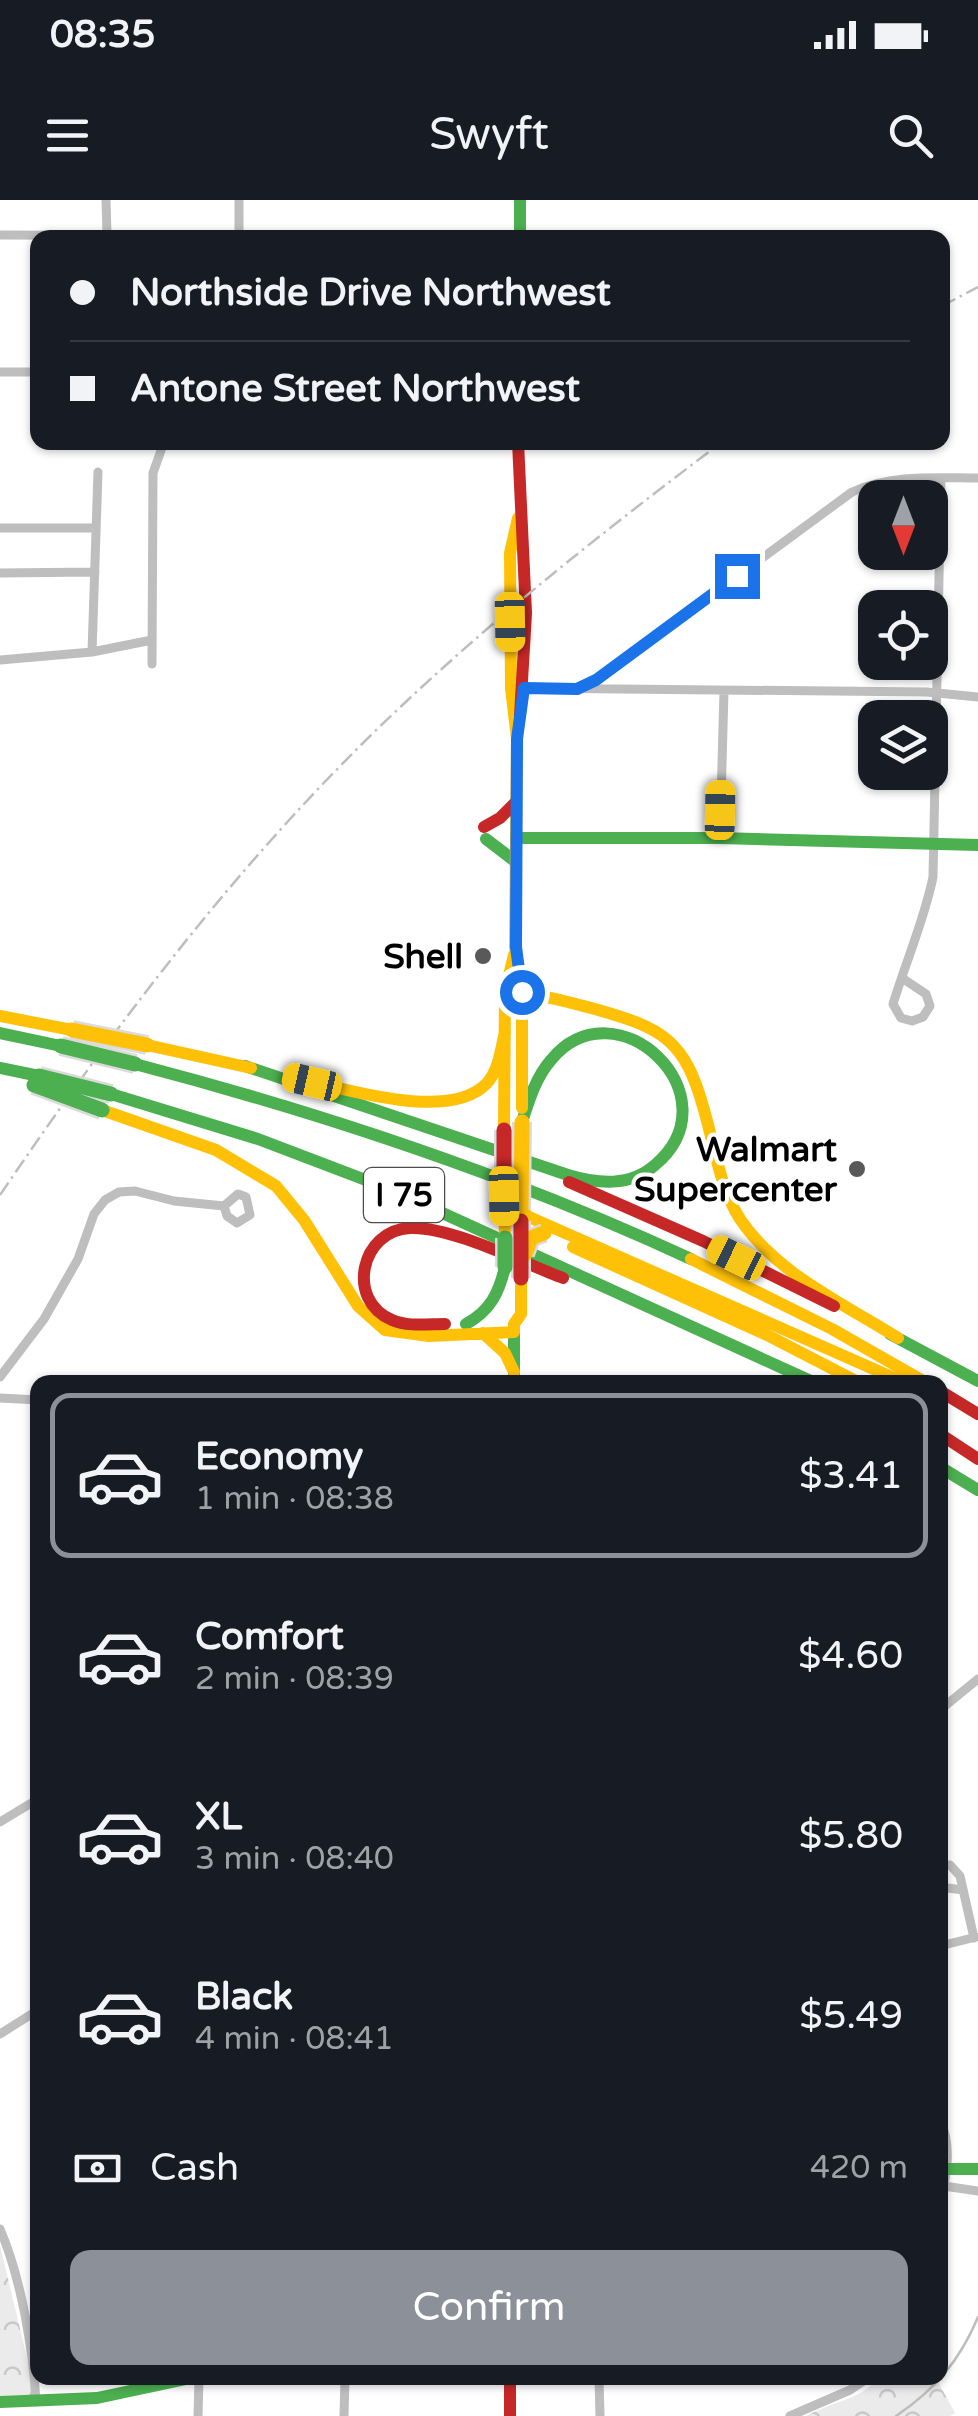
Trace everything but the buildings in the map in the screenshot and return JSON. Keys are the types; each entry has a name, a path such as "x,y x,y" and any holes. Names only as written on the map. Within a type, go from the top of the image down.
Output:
{"main road":[{"path":"520,200 520,230"},
{"path":"511,1280 525,1217 513,992 517,739 524,688 525,553 518,518 518,450"},
{"path":"517,739 511,688 510,553 518,518"},
{"path":"516,802 485,833 516,862"},
{"path":"516,838 720,838 978,845"},
{"path":"0,1016 388,1097 461,1099 488,1082 513,992"},
{"path":"513,992 536,993 635,1020 668,1038 692,1072 720,1179 749,1230 778,1259 898,1338"},
{"path":"504,1032 505,1238 521,1314 514,1328 514,1375"},
{"name":"I 75","path":"0,1033 135,1064 333,1119 530,1190 754,1290 912,1375"},
{"path":"245,1066 595,1181 630,1179 651,1168 674,1144 682,1119 680,1088 664,1059 651,1047 621,1034 588,1035 559,1050 548,1062 522,1122"},
{"name":"I 75","path":"0,1069 112,1094 258,1139 392,1190 798,1375"},
{"path":"37,1080 102,1110 205,1147 248,1166 276,1185 303,1216 357,1306 373,1324 409,1334 482,1333 514,1328"},
{"path":"497,1150 703,1242 898,1338 978,1383"},
{"path":"504,1196 544,1234 885,1375"},
{"path":"505,1238 525,1217"},
{"path":"525,1217 774,1332 846,1375"},
{"path":"514,1328 410,1324 380,1313 367,1297 362,1279 364,1262 372,1247 395,1230 408,1228 439,1234 686,1324"},
{"path":"466,1324 486,1312 511,1280 529,1240 544,1234"},
{"path":"482,1333 505,1353 513,1375"},
{"path":"762,1358 790,1375"},
{"path":"948,1396 978,1416"},
{"path":"948,1403 978,1416"},
{"path":"948,1440 978,1461"},
{"path":"948,1448 978,1461"},
{"path":"948,1472 978,1490"},
{"path":"948,2173 978,2169"},
{"path":"0,2402 126,2394 163,2385"},
{"path":"510,2385 510,2416"}],"street":[{"path":"106,200 106,230"},
{"path":"239,200 239,230"},
{"path":"0,234 30,234"},
{"path":"0,372 30,372"},
{"path":"152,664 153,472 161,450"},
{"path":"92,652 98,472"},
{"path":"902,978 926,994 930,1006 923,1018 900,1018 894,1004 902,978 926,910 936,844 942,478"},
{"path":"577,689 596,680 852,492 886,480 978,478"},
{"path":"0,528 96,528"},
{"path":"0,573 95,572"},
{"path":"0,660 92,652 152,640"},
{"path":"524,688 978,697"},
{"path":"720,838 724,691"},
{"path":"0,1377 44,1319 78,1260 94,1214 106,1200 120,1192 136,1191 174,1201 224,1206"},
{"path":"0,1398 30,1400"},
{"path":"948,1704 978,1680"},
{"path":"0,1822 30,1803"},
{"path":"948,1865 956,1869 976,1938 948,1944"},
{"path":"948,1888 963,1890"},
{"path":"0,2034 30,2015"},
{"path":"948,2176 978,2191"},
{"path":"0,2229 17,2284 30,2355"},
{"path":"35,2385 36,2402"},
{"path":"198,2416 199,2385"},
{"path":"344,2385 344,2416"},
{"path":"599,2385 600,2416"},
{"path":"790,2416 858,2385"}],"green space":[{"path":"0,2245 30,2385 36,2396 0,2397"},
{"path":"940,2385 955,2413 807,2416 871,2386"}],"waterway":[{"path":"948,2369 978,2317"},
{"path":"896,2416 933,2385"}],"railway":[{"path":"950,302 978,287"},
{"path":"0,1195 170,961 311,797 361,745 491,625 712,450"}],"traffic: fast":[{"path":"520,200 520,230"},
{"path":"516,838 720,838 978,845"},
{"path":"486,839 516,862"},
{"path":"0,1033 61,1046"},
{"path":"245,1066 568,1175 602,1182 635,1177 655,1165 677,1137 682,1108 675,1081 658,1057 634,1040 606,1033 577,1039 551,1060 537,1081 522,1122"},
{"path":"61,1046 135,1064"},
{"path":"135,1064 418,1149 691,1259"},
{"path":"0,1068 39,1076"},
{"path":"39,1076 111,1094"},
{"path":"34,1085 102,1110"},
{"path":"111,1094 258,1139 392,1190 798,1375"},
{"path":"505,1238 505,1267"},
{"path":"466,1324 492,1300 505,1267"},
{"path":"514,1332 514,1375"},
{"path":"890,1334 978,1381"},
{"path":"948,1472 978,1490"},
{"path":"948,2169 978,2169"},
{"path":"0,2402 97,2398 158,2385"}],"traffic: slow":[{"path":"518,518 510,553 511,688 517,739 515,947 522,992 522,1108"},
{"path":"504,1130 505,992 514,955"},
{"path":"505,992 595,1009 638,1023 668,1040 697,1086 722,1180 740,1219 755,1239 792,1272 898,1338"},
{"path":"0,1016 72,1030"},
{"path":"72,1030 147,1045"},
{"path":"322,1084 407,1101 453,1100 472,1094 491,1078 505,1032"},
{"path":"147,1045 251,1068"},
{"path":"102,1110 216,1150 276,1186 304,1220 358,1306 385,1330 429,1336 514,1332 521,1314 521,1278"},
{"path":"521,1210 522,1122"},
{"path":"504,1197 505,1238"},
{"path":"521,1210 529,1217 887,1375"},
{"path":"525,1254 531,1238 544,1233"},
{"path":"573,1247 767,1335 844,1375"},
{"path":"691,1259 832,1329 913,1375"},
{"path":"483,1333 505,1353 514,1372"}],"traffic: jam":[{"path":"518,450 526,613 520,715"},
{"path":"484,827 516,802"},
{"path":"504,1130 504,1197"},
{"path":"569,1182 703,1241 834,1306"},
{"path":"521,1221 521,1278"},
{"path":"445,1324 405,1324 377,1310 364,1283 370,1253 380,1240 410,1228 427,1229 466,1239 563,1278"},
{"path":"948,1396 978,1414"},
{"path":"948,1439 978,1459"},
{"path":"510,2385 510,2416"}],"place":[{"name":"Shell","path":"483,956"},
{"name":"Walmart Supercenter","path":"857,1169"}],"route":[{"path":"522,992 516,947 517,739 524,688 577,689 596,680 737,576"}]}
